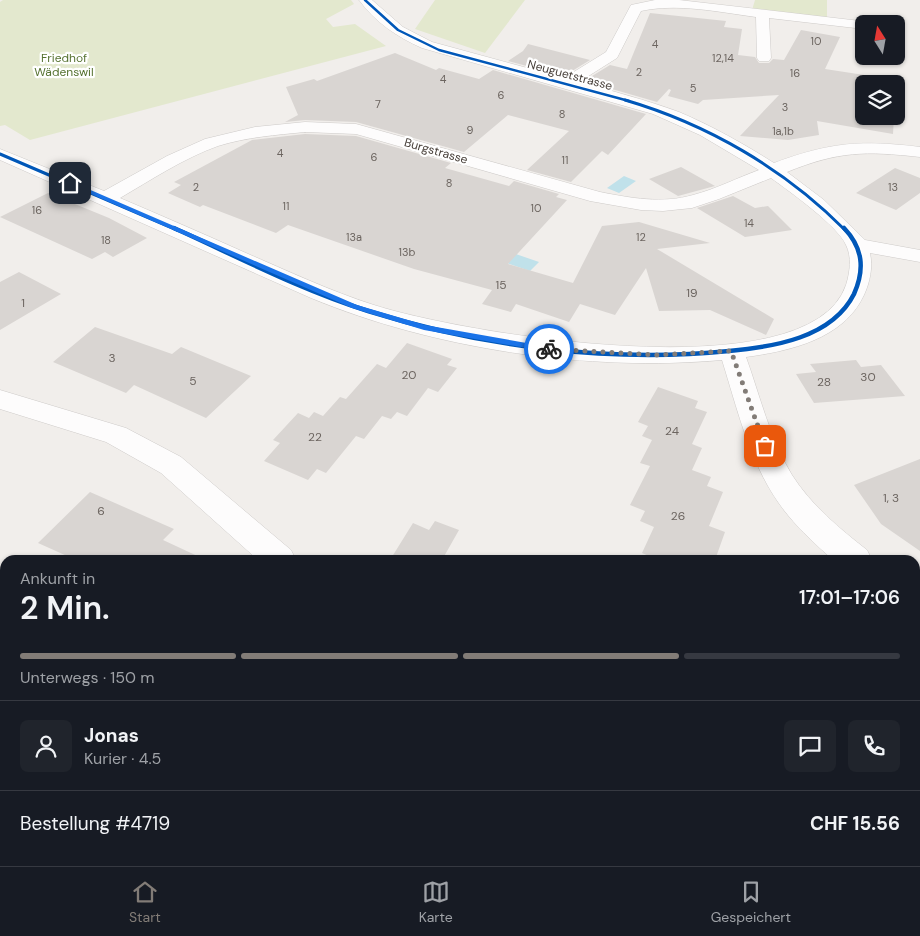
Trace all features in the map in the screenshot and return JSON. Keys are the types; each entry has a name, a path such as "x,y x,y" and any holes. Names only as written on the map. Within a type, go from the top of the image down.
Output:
{"street":[{"name":"Neuguetstrasse","path":"365,0 397,31 439,50 632,102 685,121 772,170 797,187 848,232 858,246"},
{"path":"565,84 612,55 636,8 655,4 679,4 855,24"},
{"path":"762,14 764,58"},
{"name":"Burgstrasse","path":"105,198 173,160 211,143 255,132 305,127 356,129 597,197 632,204 658,206 707,198 772,170 836,150 883,148 920,152"},
{"path":"0,154 105,198 331,298 424,327 522,346 568,352 657,355 731,351 799,338 818,330 833,320 852,299 858,285 860,268 858,246 894,250 920,256"},
{"path":"731,351 765,446 782,484 812,520 850,555"},
{"path":"0,399 116,435 171,465 274,555"}],"green space":[{"name":"Friedhof Wädenswil","path":"3,0 351,0 354,4 326,19 333,27 355,24 386,46 30,140 5,125 0,126 0,2"},
{"path":"435,0 525,0 485,53 415,29"},
{"path":"755,0 827,0 827,19 752,10"}],"water":[{"path":"624,176 636,181 619,193 607,188"},
{"path":"510,252 539,262 530,271 501,261"}],"building":[{"path":"650,13 726,21 724,27 742,29 738,55 755,57 759,63 769,63 773,59 784,60 801,30 840,37 825,69 864,75 855,75 855,125 894,125 893,134 817,121 819,135 788,140 740,136 779,95 703,100 698,104 668,96 671,90 669,89 657,102 584,81 610,65 627,69"},
{"path":"528,44 590,60 564,76 508,61 523,51"},
{"path":"395,53 436,70 439,68 479,79 493,70 646,114 608,155 602,151 571,182 527,170 569,131 508,115 464,152 356,122 305,120 285,122 298,115 286,87 314,79 317,81"},
{"path":"305,134 356,136 451,163 445,168 509,186 514,181 559,194 556,197 567,200 508,264 573,283 602,226 639,222 710,243 657,249 774,319 766,335 710,310 659,311 646,268 615,315 580,304 569,322 516,304 511,312 482,304 492,290 414,269 288,225 276,233 203,205 200,207 168,193 181,185 174,182 252,140"},
{"path":"681,167 715,186 678,196 649,179"},
{"path":"895,168 920,178 920,193 896,210 856,193"},
{"path":"48,193 109,218 147,238 113,257 105,252 92,259 0,217"},
{"path":"733,196 755,208 768,206 792,230 745,237 697,208"},
{"path":"19,272 61,294 0,330 0,282"},
{"path":"95,327 172,354 181,347 251,376 206,418 134,385 126,393 53,362"},
{"path":"407,343 452,359 447,365 457,368 438,392 428,388 407,416 397,412 391,419 382,416 364,439 356,436 326,473 317,469 308,480 264,461 280,443 273,440 298,413 309,418 314,412 323,416 340,397 346,399 377,364 386,368"},
{"path":"856,360 861,367 881,365 905,396 814,403 796,374 816,372 810,364"},
{"path":"658,387 698,401 695,408 707,412 692,444 702,448 692,470 711,477 707,486 723,492 709,526 725,532 717,555 647,555 642,553 654,527 640,521 645,511 630,505 650,466 640,463 652,440 642,436 648,426 638,422"},
{"path":"920,459 920,551 881,524 854,485"},
{"path":"90,492 174,529 163,540 195,555 65,555 38,543"},
{"path":"435,521 459,530 445,555 393,555 413,523 429,530"}],"cycle path":[{"path":"0,154 140,213 336,300 382,316 459,334 561,350 649,355 707,353 741,350 794,339 825,325 846,307 859,279 860,258 854,239 796,187 752,157 706,131 658,110 439,50 398,30 365,0"}],"way so far":[{"path":"549,349 568,352 657,355 731,351 765,446"}],"route":[{"path":"70,183 354,307 424,327 522,346 549,349"}]}
